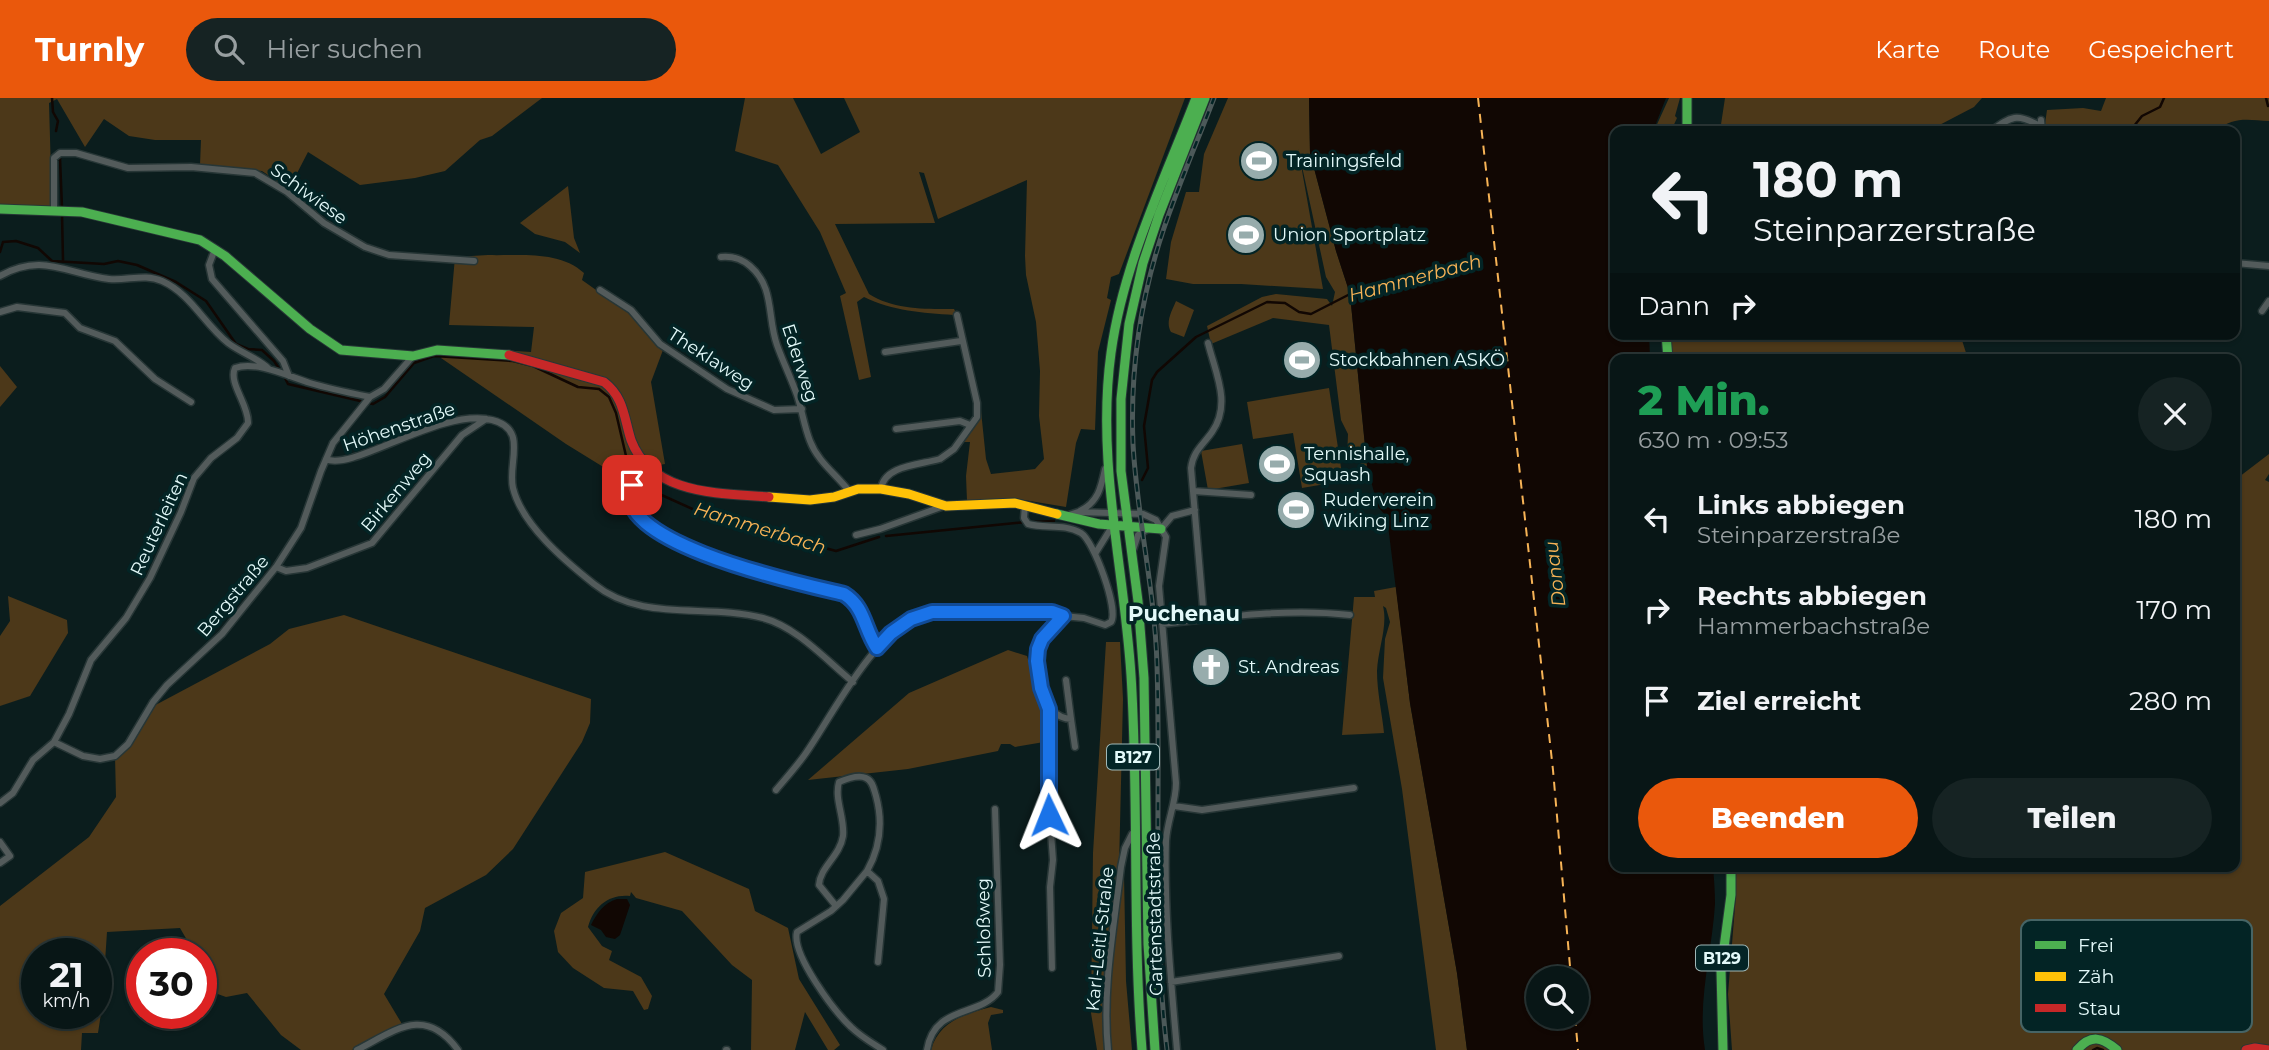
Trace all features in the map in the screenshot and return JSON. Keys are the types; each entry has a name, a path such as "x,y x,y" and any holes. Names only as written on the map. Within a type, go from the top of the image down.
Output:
{"main road":[{"name":"B127","path":"1142,1050 1135,966 1133,715 1124,602 1106,460 1108,379 1124,290 1153,206 1196,98"},
{"name":"B127","path":"1155,1050 1148,944 1144,678 1132,555 1125,514 1120,426 1129,324 1153,232 1205,98"},
{"path":"1687,98 1687,126"},
{"path":"0,209 60,210 200,240 215,248 332,346 352,352 414,356 437,350 517,355 604,382 617,393 643,468 679,485 707,493 810,500 849,491 881,489 909,494 946,506 1006,503 1025,505 1074,514 1078,520 1113,526 1161,529"},
{"name":"B129","path":"1723,1050 1721,970 1731,895 1731,872"},
{"path":"2077,1050 2085,1041 2095,1038 2107,1041 2117,1050"},
{"path":"2246,1050 2269,1050"}],"street":[{"path":"1997,126 2013,117 2041,126"},
{"name":"Schiwiese","path":"60,210 54,163 56,155 60,153 83,155 128,168 191,167 246,171 271,181 324,223 365,247 389,256 474,261"},
{"path":"215,248 209,265 212,279 284,361 284,374"},
{"name":"Ederweg","path":"720,257 744,261 765,283 777,346 802,409 810,441 816,454 849,491"},
{"path":"2240,263 2269,266"},
{"path":"0,276 25,267 48,264 107,278 151,277 160,280 182,294 225,341 269,369"},
{"name":"Theklaweg","path":"600,290 631,310 660,344 746,400 774,410 802,409"},
{"path":"2262,311 2269,301"},
{"path":"0,312 17,307 65,313 80,328 115,341 155,379 191,402"},
{"path":"881,489 888,474 947,455 977,417 957,315"},
{"path":"885,352 961,341"},
{"path":"1204,619 1191,474 1198,447 1214,429 1222,410 1208,343"},
{"name":"Bergstraße","path":"54,742 93,759 107,758 128,744 153,702 167,685 222,634 276,568 301,528 326,459 339,435 368,400 384,389 414,356"},
{"name":"Reuterleiten","path":"54,742 91,660 126,618 150,578 178,520 194,478 211,458 237,438 248,423 246,408 232,379 235,368 245,366 269,369 368,400"},
{"name":"Höhenstraße","path":"326,459 331,462 346,461 440,424 477,417 486,419"},
{"path":"486,419 502,424 514,440 512,485 523,511 557,552 595,585 612,596 635,604 765,618 793,632 853,682"},
{"name":"Birkenweg","path":"276,568 286,571 307,568 372,543 462,435 486,419"},
{"path":"896,429 958,421 970,425"},
{"path":"1074,514 1089,506 1099,494 1106,460"},
{"path":"643,468 632,485 629,497 634,510 647,524 671,540 719,560 844,594 861,612 877,648"},
{"path":"1193,491 1251,495"},
{"path":"776,790 806,752 877,648 891,633 911,619 932,612 1052,612 1107,624 1114,618 1110,595 1087,538 1076,531 1026,521 1025,505"},
{"path":"856,535 946,506"},
{"path":"1074,514 1111,513 1152,517 1161,529 1172,516 1195,510"},
{"path":"1094,554 1113,526"},
{"path":"1132,555 1138,535 1151,528"},
{"name":"Gartenstadtstraße","path":"1161,529 1167,542 1160,577 1176,783 1166,841 1171,982 1177,1050"},
{"path":"1110,595 1124,602"},
{"path":"1162,624 1318,611 1350,615"},
{"path":"1052,968 1050,887 1054,860 1048,792 1049,709 1039,677 1038,649 1042,639 1063,616"},
{"path":"1066,680 1074,747"},
{"path":"1049,709 1059,717 1070,719"},
{"path":"0,803 13,793 33,760 54,742"},
{"path":"836,906 819,885 819,877 836,856 843,839 844,820 837,790 839,782 863,776 869,779 873,786 880,814 874,859 853,890 836,906 797,932 797,947 813,979 849,1026 883,1050"},
{"path":"1174,806 1202,810 1354,788"},
{"name":"Schloßweg","path":"927,1050 931,1035 942,1023 957,1012 986,1002 998,992 995,809"},
{"name":"Karl-Leitl-Straße","path":"1108,1050 1106,1026 1112,946 1123,858 1133,833"},
{"path":"0,842 10,856 0,863"},
{"path":"867,871 878,881 884,899 878,962"},
{"path":"1171,982 1339,956"},
{"path":"357,1050 407,1025 417,1023 443,1033 458,1050"}],"shaded area":[{"path":"0,98 542,98 492,136 480,140 445,171 360,185 308,152 294,179 289,177 283,185 262,171 200,165 201,140 155,140 129,136 104,119 85,147 57,99 49,103 52,208 0,209"},
{"path":"745,98 793,98 821,154 860,132 844,98 1185,98 1119,274 1111,277 1107,298 1111,300 1098,352 1095,430 1081,429 1076,443 1066,507 1018,499 967,501 966,476 970,442 962,442 979,420 981,411 986,459 991,474 1035,469 1044,459 1039,416 1040,371 1036,322 1026,275 1027,180 938,219 924,173 919,172 935,223 835,224 869,294 899,306 955,311 954,315 908,310 864,297 857,302 871,377 859,380 840,296 846,293 820,232 778,165 735,151"},
{"path":"1228,98 1309,98 1310,153 1350,294 1367,466 1347,458 1348,434 1341,420 1329,325 1273,318 1211,344 1207,326 1262,297 1276,294 1327,299 1332,306 1335,292 1326,277 1298,148 1323,289 1193,284 1166,279 1171,242 1186,192 1199,192 1204,154"},
{"path":"1669,98 1680,98 1673,126 1656,126"},
{"path":"1725,98 1982,98 1974,107 1938,126 1721,126"},
{"path":"2106,98 2269,98 2269,121 2235,121 2223,126 2045,126 2047,110 2083,108 2101,111"},
{"path":"568,186 574,238 580,253 565,242 535,234 520,223"},
{"path":"455,257 551,257 574,266 584,273 582,280 634,317 653,342 663,350 651,382 665,464 613,473 441,358 450,347 531,352 534,327 449,325"},
{"path":"1176,301 1194,310 1184,337 1171,332 1169,328"},
{"path":"1671,340 1962,340 1966,354 1672,354"},
{"path":"0,366 17,387 0,407"},
{"path":"1329,388 1343,481 1302,488 1293,433 1253,439 1247,402"},
{"path":"1242,444 1249,483 1208,490 1201,451"},
{"path":"2269,454 2269,474 2265,480 2269,482 2269,1050 1732,1050 1728,994 1735,872 2240,872 2240,476"},
{"path":"1396,587 1410,703 1457,973 1467,1050 1436,1050 1402,789 1383,678 1385,639 1390,622 1383,606 1384,622 1377,671 1384,733 1342,735 1354,597 1375,597 1374,591"},
{"path":"8,596 67,620 68,633 30,696 0,706 0,636 10,621"},
{"path":"344,615 591,699 590,723 582,742 513,849 486,875 425,908 420,931 384,994 402,1024 352,1050 301,1050 281,1035 247,993 226,997 217,994 217,938 186,938 180,928 107,932 107,938 21,938 21,1029 99,1029 98,1033 82,1033 81,1050 0,1050 0,906 89,837 116,797 115,756 148,709 270,644 289,629"},
{"path":"1106,642 1120,642 1123,699 1119,867 1124,874 1126,981 1132,1050 1097,1050 1091,1013 1093,853"},
{"path":"1008,650 1027,656 1043,707 1044,742 1015,747 1001,744 998,751 908,769 808,780 909,693"},
{"path":"665,852 749,889 755,911 788,928 799,979 840,1045 834,1050 828,1050 805,1012 795,1050 751,1050 752,980 732,965 682,911 636,898 631,892 630,896 609,899 598,907 588,927 602,946 612,951 609,960 641,977 652,996 648,1009 644,1010 633,991 604,988 573,968 558,952 554,931 561,913 583,898 585,872"},
{"path":"991,1007 1003,1010 1003,1013 991,1015 988,1023 992,1050 931,1050 940,1032 947,1025 963,1016"}],"water":[{"name":"Donau","path":"1309,98 1666,98 1655,126 1610,126 1610,340 1649,340 1650,354 1610,354 1610,872 1713,872 1715,904 1703,1013 1705,1050 1467,1050 1457,973 1410,703 1387,517 1378,507 1367,466 1350,294 1310,153"},
{"path":"617,899 627,899 630,905 620,935 615,939 606,937 601,930 591,925 601,909"}],"waterway":[{"path":"52,98 53,112 58,121 56,131"},
{"path":"2134,126 2142,116 2160,107 2164,98"},
{"path":"2266,98 2268,106"},
{"path":"60,158 62,208"},
{"path":"62,214 63,260"},
{"name":"Hammerbach","path":"0,252 3,242 16,241 38,248 52,261 104,264 118,261 137,265 176,282 206,301 236,344 248,349 262,350 280,370"},
{"name":"Hammerbach","path":"1142,480 1148,468 1144,426 1152,380 1157,372 1196,337 1267,302 1285,303 1299,312 1311,314 1352,293"},
{"name":"Hammerbach","path":"284,376 288,384 373,404 385,397 414,363 434,356 513,361 533,366 578,387 599,389 609,397 616,413 630,473 646,488 708,516 735,520 763,531 836,551 879,537"},
{"name":"Hammerbach","path":"1032,522 1054,521"},
{"name":"Hammerbach","path":"886,536 1026,522"},
{"path":"2093,1050 2103,1050"}],"ferry route":[{"path":"1478,98 1553,770 1570,966"},
{"path":"1576,1029 1578,1050"}],"railway":[{"path":"1167,1050 1158,906 1156,637 1135,472 1133,390 1138,336 1155,257 1175,197 1214,98"}],"traffic: fast":[{"path":"1142,1050 1137,956 1131,675 1109,474 1107,393 1111,353 1125,287 1146,223 1196,98"},
{"path":"1155,1050 1148,944 1144,678 1138,601 1121,471 1121,399 1129,324 1143,263 1205,98"},
{"path":"1687,98 1687,126"},
{"path":"0,209 82,212 200,240 225,256 310,329 341,350 413,356 437,350 509,355"},
{"path":"1666,340 1668,354"},
{"path":"1057,514 1099,524 1161,529"},
{"path":"1723,1050 1721,970 1731,895 1731,872"},
{"path":"2077,1050 2087,1041 2097,1039 2117,1050"}],"traffic: slow":[{"path":"769,497 810,500 834,497 858,489 881,489 909,494 946,506 1015,503 1057,514"}],"traffic: jam":[{"path":"509,355 604,382 616,394 631,440 641,458 655,472 671,482 709,492 769,497"},
{"path":"2246,1050 2269,1050"}],"place":[{"name":"Trainingsfeld","path":"1259,161"},
{"name":"Union Sportplatz","path":"1246,235"},
{"name":"Stockbahnen ASKÖ","path":"1302,360"},
{"name":"Tennishalle, Squash","path":"1277,464"},
{"name":"Ruderverein Wiking Linz","path":"1296,510"},
{"name":"St. Andreas","path":"1211,667"}],"district":[{"name":"Puchenau","path":"1184,613"}],"route":[{"path":"632,485 629,497 634,510 647,524 671,540 719,560 844,594 861,612 877,648 891,633 911,619 932,612 1052,612 1063,616 1042,639 1037,661 1041,688 1049,709 1049,815"}]}
